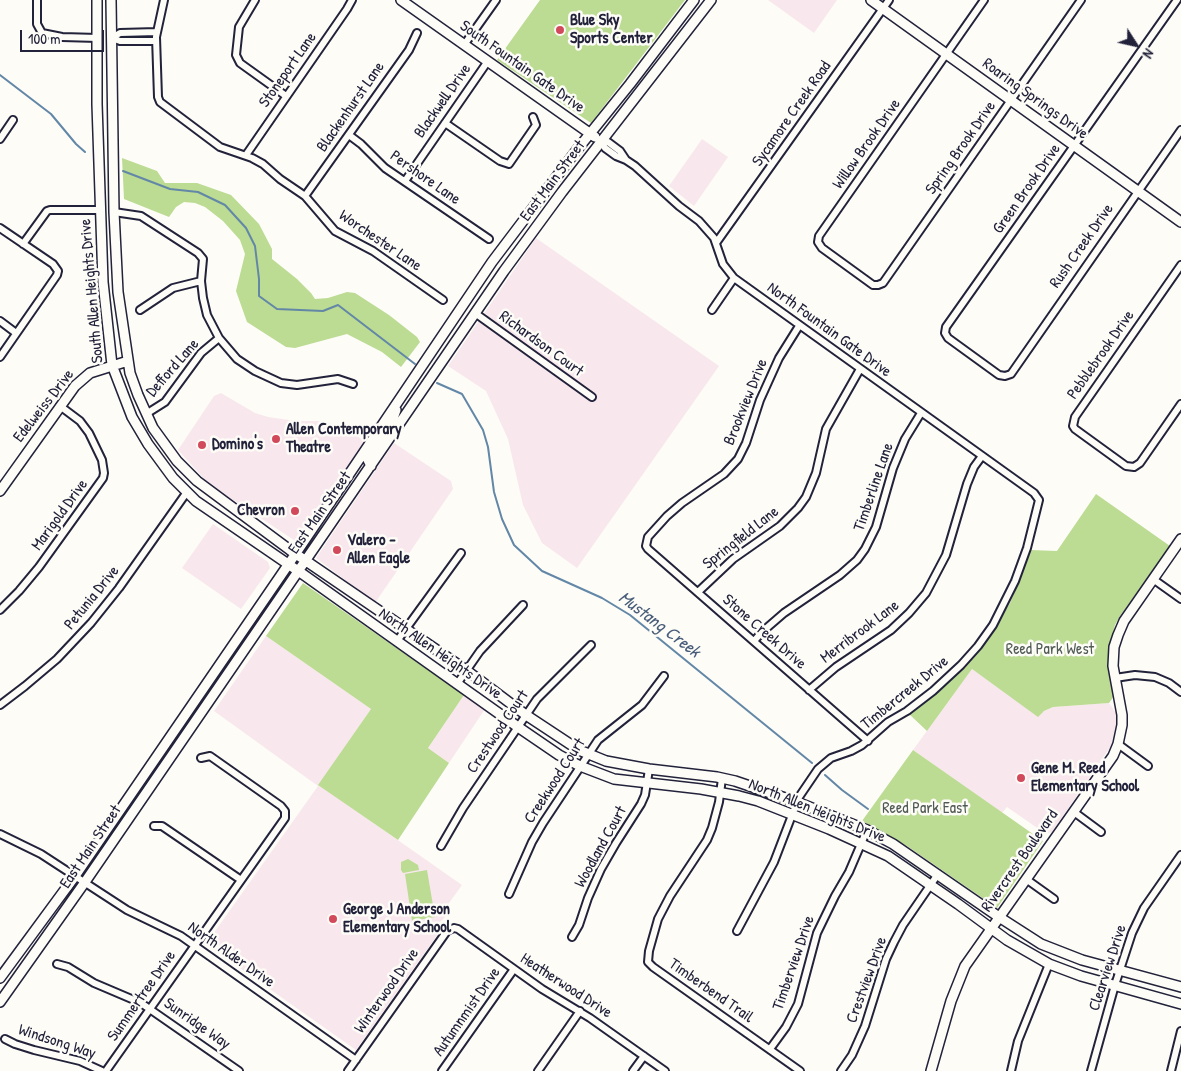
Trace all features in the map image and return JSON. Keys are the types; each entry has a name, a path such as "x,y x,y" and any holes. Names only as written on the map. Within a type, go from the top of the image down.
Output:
{"main road":[{"name":"South Allen Heights Drive","path":"98,0 100,210 103,282 112,365 125,402 143,437 162,465 187,492 218,517 288,565"},
{"name":"South Allen Heights Drive","path":"111,0 114,212 118,292 132,379 146,414 177,461 197,481 295,554"},
{"name":"South Fountain Gate Drive","path":"401,0 411,3 464,45 601,141"},
{"name":"East Main Street","path":"0,978 75,876 209,681 492,262 551,183 694,0"},
{"name":"East Main Street","path":"0,1002 85,882 475,313 557,199 711,0"},
{"name":"Roaring Springs Drive","path":"871,0 1181,222"},
{"path":"98,38 112,38"},
{"path":"664,40 675,48"},
{"path":"100,210 114,212"},
{"name":"Edelweiss Drive","path":"0,491 60,406 82,379 90,373 128,361"},
{"path":"371,466 368,460 370,455 391,424 397,402"},
{"path":"339,513 343,498 363,468 360,457"},
{"path":"187,492 197,481"},
{"name":"Rivercrest Boulevard","path":"932,1071 960,976 991,928 1113,756 1122,725 1113,659 1118,635 1124,621 1181,539"},
{"name":"North Allen Heights Drive","path":"295,554 466,670 526,715 570,745 588,754 606,761 649,769 722,778 749,784 797,802 867,830 901,849 1041,944 1059,952 1119,971 1181,987"},
{"name":"North Allen Heights Drive","path":"288,565 518,727 559,755 580,766 614,779 720,792 758,801 888,856 991,928 1049,964 1081,976 1181,1004"},
{"path":"209,681 218,687"},
{"path":"136,807 169,752 164,746"}],"street":[{"path":"37,0 37,24 42,33 62,37 98,38"},
{"path":"112,38 120,41 156,41 164,0"},
{"path":"255,0 239,27 236,55 240,63 286,96"},
{"name":"Stoneport Lane","path":"246,155 352,0"},
{"path":"464,45 496,0"},
{"name":"Sycamore Creek Road","path":"716,243 889,0"},
{"name":"Willow Brook Drive","path":"878,285 873,285 822,248 818,239 984,0"},
{"name":"Spring Brook Drive","path":"878,285 883,283 1082,0"},
{"name":"Green Brook Drive","path":"1005,376 999,375 948,338 945,333 946,327 1177,0"},
{"path":"112,38 120,32 157,32"},
{"name":"Blackenhurst Lane","path":"305,196 409,50 417,33"},
{"name":"Worchester Lane","path":"156,41 159,99 166,106 215,144 246,155 264,164 280,179 305,196 335,231 372,251 443,300"},
{"name":"Blackwell Drive","path":"405,181 488,61"},
{"path":"445,123 500,161 509,164 536,125 533,117"},
{"path":"0,139 13,120"},
{"name":"Rush Creek Drive","path":"1005,376 1011,374 1181,130"},
{"name":"Pershore Lane","path":"349,136 361,144 386,168 490,239"},
{"name":"North Fountain Gate Drive","path":"601,141 608,142 620,151 626,160 699,221 716,243 723,264 734,278 1036,495 1039,500"},
{"path":"23,244 46,211 100,210"},
{"path":"114,212 141,216 203,258 201,281 207,315 219,338 237,359 255,371 281,383 297,385 338,379 352,384"},
{"path":"0,228 53,264 58,271 0,356"},
{"name":"Pebblebrook Drive","path":"1181,265 1073,420 1075,429 1126,466 1134,467 1140,463 1181,404"},
{"path":"712,310 734,278"},
{"path":"140,310 152,304 173,288 201,281"},
{"name":"Richardson Court","path":"475,313 592,397"},
{"path":"0,321 16,333"},
{"name":"Brookview Drive","path":"646,543 648,537 682,503 724,474 738,459 746,443 760,400 779,358 799,326"},
{"name":"Defford Lane","path":"146,414 165,402 202,353 219,338"},
{"name":"Springfield Lane","path":"698,592 733,559 780,526 806,497 816,473 826,429 860,369"},
{"name":"Marigold Drive","path":"0,610 39,567 103,478 102,460 89,433 80,421 60,406"},
{"name":"Timberline Lane","path":"754,641 784,613 840,576 857,560 876,527 893,468 911,427 921,412"},
{"name":"Merribrook Lane","path":"809,690 836,667 891,630 910,613 926,593 946,555 967,484 974,467 982,456"},
{"name":"Petunia Drive","path":"0,704 50,665 91,623 119,588 187,492"},
{"name":"Timbercreek Drive","path":"737,931 774,862 797,802 809,780 831,758 851,751 868,741 888,722 933,691 961,665 993,625 1015,581 1027,548 1039,500"},
{"name":"Stone Creek Drive","path":"646,543 648,549 868,741"},
{"path":"397,641 461,553"},
{"path":"1153,579 1181,599"},
{"path":"457,684 490,639 523,605"},
{"name":"Crestwood Court","path":"441,846 463,808 542,693 591,645"},
{"name":"Creekwood Court","path":"509,894 536,836 588,754 598,740 642,706 664,676"},
{"path":"1115,678 1155,677 1169,683 1181,692"},
{"path":"1118,744 1148,766"},
{"name":"Summertree Drive","path":"104,1071 284,821 286,814 281,806 210,756 201,758"},
{"name":"Woodland Court","path":"572,937 579,925 601,869 641,804 649,769"},
{"name":"Timberbend Trail","path":"722,778 715,816 707,840 670,896 658,919 649,951 648,962 800,1071"},
{"path":"1074,812 1101,832"},
{"path":"154,826 162,826 241,880"},
{"name":"Timberview Drive","path":"770,1049 786,1027 798,1004 817,933 834,896 849,872 867,830"},
{"name":"North Alder Drive","path":"0,834 30,848 85,882 119,906 173,932 195,945 356,1060"},
{"name":"Clearview Drive","path":"1091,1071 1115,984 1132,933 1144,908 1181,855"},
{"name":"Crestview Drive","path":"841,1071 852,1055 865,1026 886,959 894,942 903,925 938,874"},
{"path":"1026,879 1054,899"},
{"name":"Heatherwood Drive","path":"450,928 458,929 542,989 580,1011 665,1071"},
{"name":"Winterwood Drive","path":"348,1071 450,928"},
{"name":"Sunridge Way","path":"56,964 68,967 94,983 150,1009 239,1071"},
{"path":"1011,1071 1018,1041 1049,964"},
{"name":"Autumnmist Drive","path":"442,1071 514,969"},
{"path":"538,1071 580,1011"},
{"path":"1171,1071 1181,1031"},
{"name":"Windsong Way","path":"5,1039 34,1050 80,1060 104,1071"},
{"path":"633,1071 644,1056"}],"shaded area":[{"path":"768,0 837,0 814,33"},
{"path":"702,139 728,157 694,206 669,186"},
{"path":"536,238 719,366 577,568 542,543 523,505 508,439 486,391 448,366"},
{"path":"221,393 255,413 296,421 323,421 341,427 365,441 297,542 209,484 178,450 214,396"},
{"path":"394,443 451,481 453,489 375,603 316,558"},
{"path":"213,524 268,562 270,568 241,609 182,568"},
{"name":"George J Anderson Elementary School","path":"266,636 371,709 319,785 462,885 444,910 447,915 439,923 438,934 356,1050 206,944 318,786 214,711"},
{"name":"Gene M. Reed Elementary School","path":"972,669 1038,716 1053,707 1109,703 1116,713 1116,724 1111,746 1052,832 1046,834 1007,807 1002,813 913,750"},
{"path":"464,695 485,709 449,763 428,748"}],"green space":[{"path":"540,0 685,0 591,123 497,60"},
{"path":"122,158 157,171 165,183 197,183 231,195 259,224 272,249 272,259 297,279 315,299 328,298 347,292 355,293 389,315 417,337 420,342 401,367 382,352 347,334 295,348 286,347 247,322 236,291 245,254 240,240 223,221 205,207 195,203 184,202 176,207 169,217 124,199"},
{"name":"Reed Park West","path":"1096,494 1170,546 1115,625 1108,655 1114,695 1112,699 1109,703 1053,707 1044,711 1038,717 972,669 927,731 908,713 942,689 967,665 988,639 1010,603 1030,550 1057,551"},
{"path":"303,583 464,695 428,748 449,763 398,840 318,785 371,709 266,636"},
{"name":"Reed Park East","path":"913,750 1043,841 997,908 907,846 862,821"},
{"path":"408,859 418,865 419,870 403,873 401,862"},
{"path":"427,870 435,917 412,921 405,874"}],"waterway":[{"name":"Mustang Creek","path":"0,75 51,114 85,152"},
{"name":"Mustang Creek","path":"123,171 170,189 198,192 225,205 246,228 255,246 259,296 277,309 323,311 338,305 415,364"},
{"name":"Mustang Creek","path":"437,383 462,394 483,430 488,447 494,492 502,519 514,545 542,571 602,598 630,615 812,763"},
{"name":"Mustang Creek","path":"825,775 868,809"}],"place":[{"name":"Blue Sky Sports Center","path":"560,30"},
{"name":"Allen Contemporary Theatre","path":"276,439"},
{"name":"Domino's","path":"202,445"},
{"name":"Chevron","path":"295,511"},
{"name":"Valero - Allen Eagle","path":"337,550"},
{"name":"Gene M. Reed Elementary School","path":"1021,778"},
{"name":"George J Anderson Elementary School","path":"333,919"}]}
